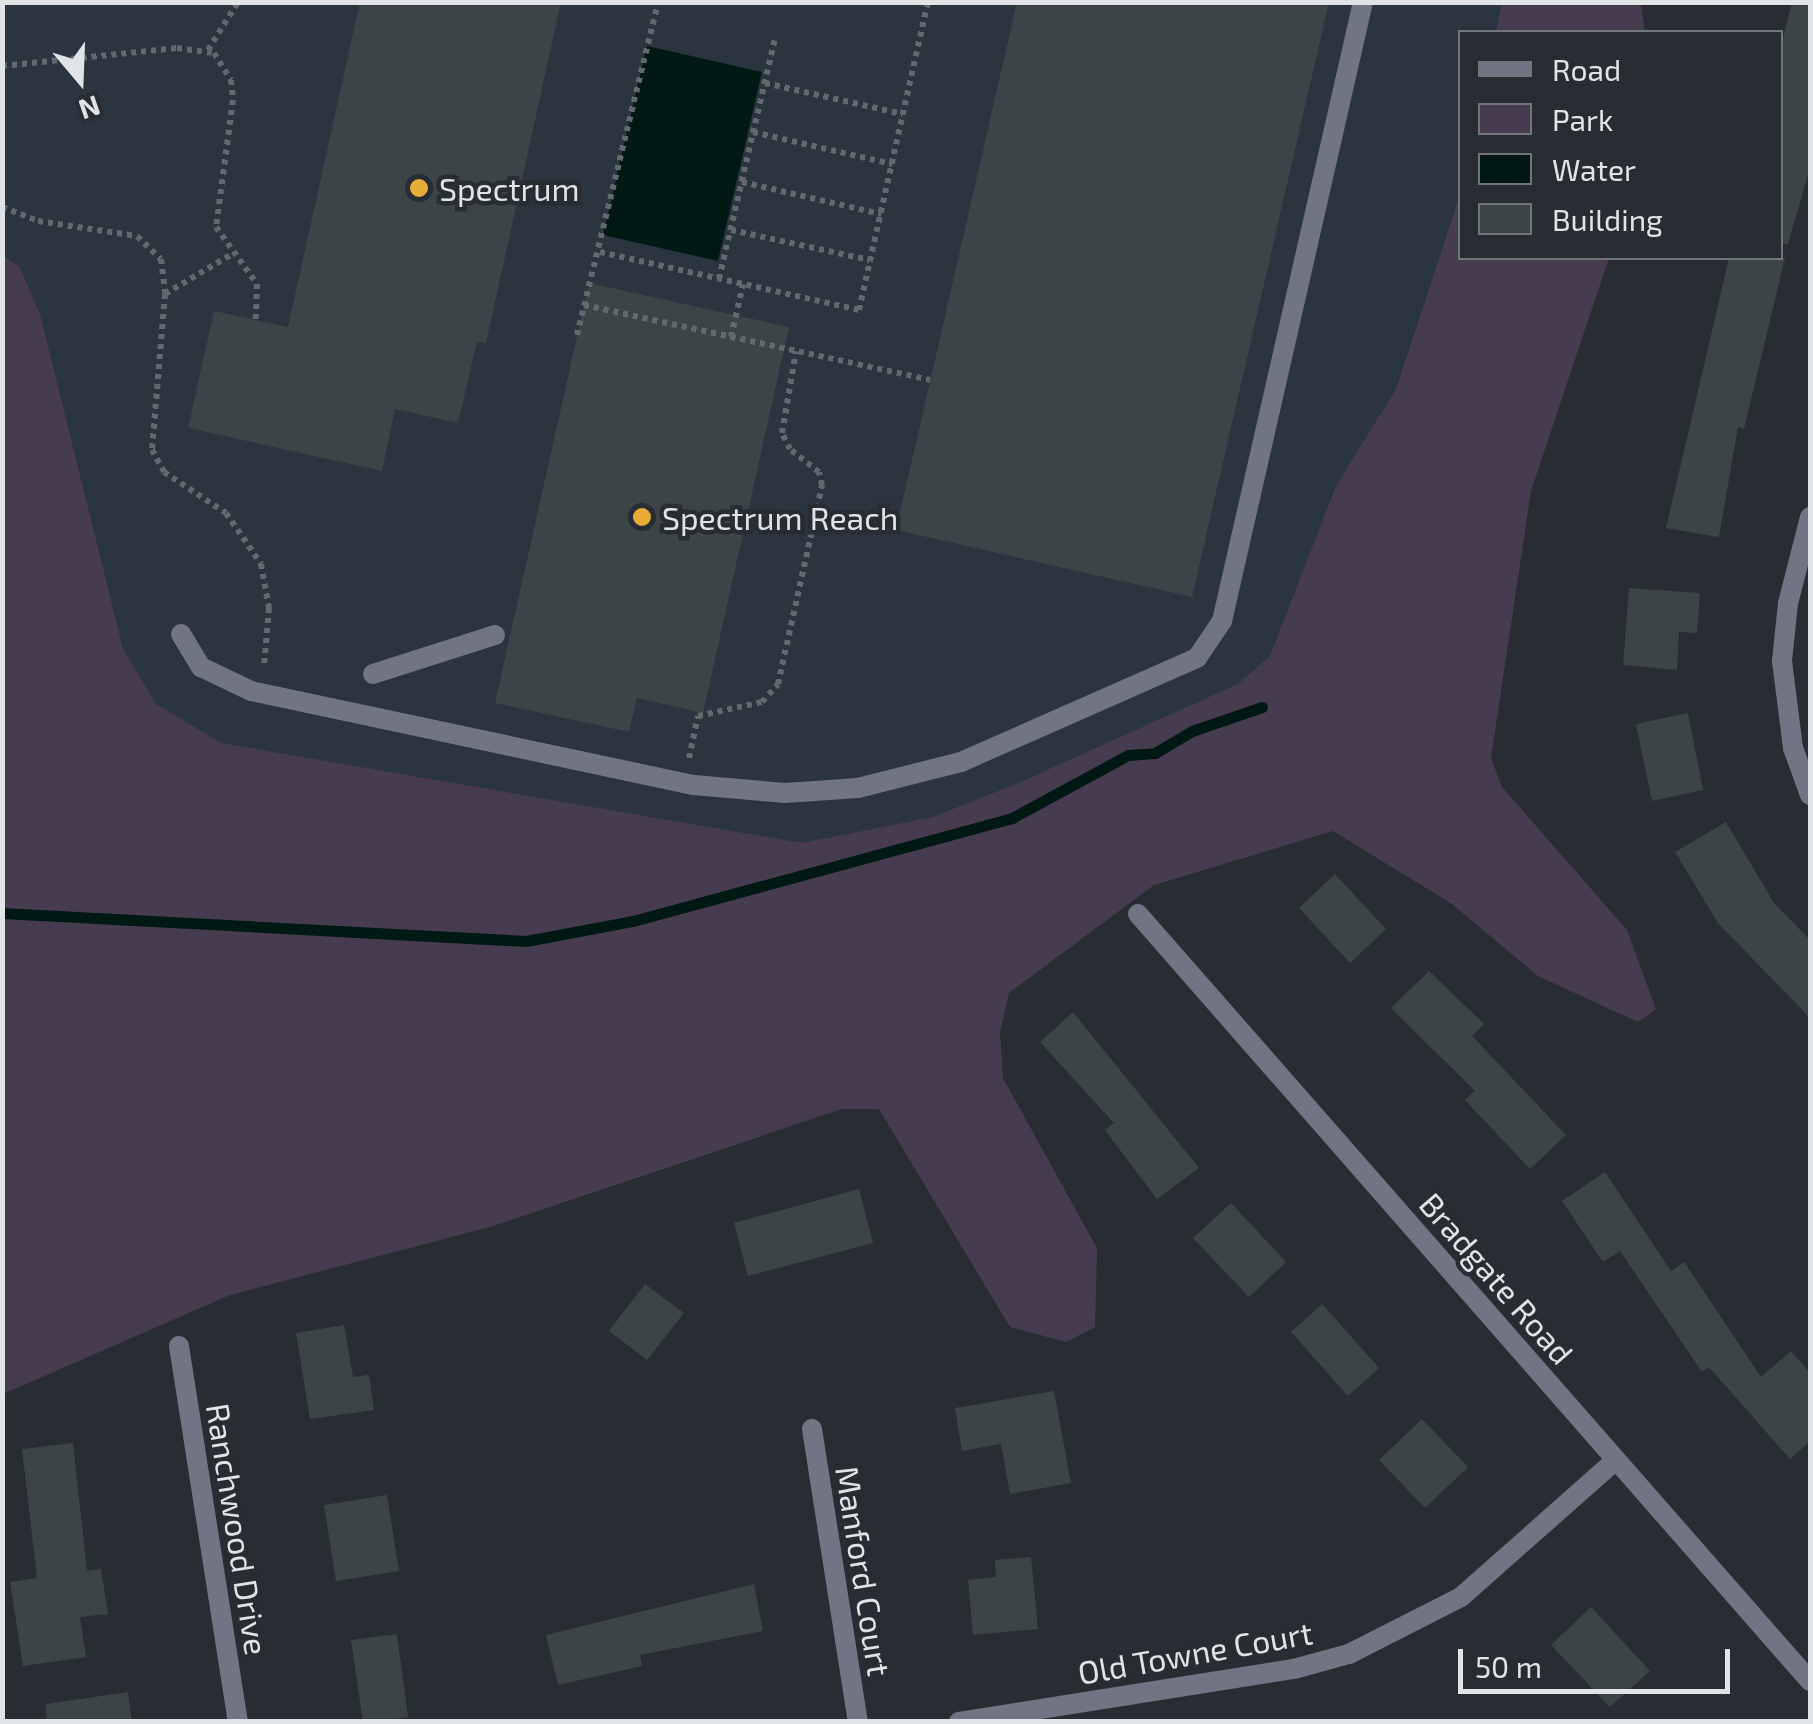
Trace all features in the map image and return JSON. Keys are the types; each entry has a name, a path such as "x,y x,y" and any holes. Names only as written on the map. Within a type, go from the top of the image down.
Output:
{"street":[{"path":"181,634 201,667 261,692 684,782 784,793 912,776 1149,681 1205,648 1222,621 1363,2"},
{"path":"1810,517 1788,603 1782,661 1793,748 1810,794"},
{"path":"373,674 495,635"},
{"name":"Bradgate Road","path":"1138,914 1810,1681"},
{"name":"Ranchwood Drive","path":"179,1346 238,1722"},
{"name":"Manford Court","path":"812,1430 858,1722"},
{"name":"Old Towne Court","path":"959,1722 1294,1669 1349,1654 1461,1596 1616,1460"}],"path":[{"path":"2,66 207,51 220,39 238,2"},
{"path":"577,336 658,2"},
{"path":"600,252 859,310 928,2"},
{"path":"719,279 775,38"},
{"path":"207,51 231,80 215,212 232,254 257,284 256,320"},
{"path":"764,83 903,114"},
{"path":"754,132 892,164"},
{"path":"742,182 881,214"},
{"path":"2,207 38,221 137,236 160,259 165,294 152,450 164,472 226,513 261,564 269,608 261,692"},
{"path":"730,230 870,260"},
{"path":"165,294 232,254"},
{"path":"731,337 742,284"},
{"path":"584,305 731,337 750,345 930,380"},
{"path":"684,782 698,716 762,702 778,684 822,485 818,472 790,449 782,433 796,351"}],"shaded area":[{"path":"2,3 1588,3 1581,30 1458,30 1460,260 1410,729 3,1385"}],"green space":[{"path":"1502,2 1641,3 1645,30 1496,30"},
{"path":"1458,201 1458,260 1608,260 1531,491 1491,758 1502,787 1627,930 1656,1009 1638,1022 1538,976 1452,904 1333,831 1154,885 1009,993 1000,1033 1003,1078 1097,1248 1095,1327 1066,1342 1010,1327 879,1109 842,1109 490,1227 230,1295 3,1394 3,256 19,266 40,314 123,649 156,704 221,743 802,843 933,817 1238,684 1270,656 1336,486 1396,389"}],"water":[{"path":"647,46 762,72 718,261 603,235"}],"building":[{"name":"Spectrum","path":"360,2 561,2 486,343 477,341 458,423 395,409 382,471 188,428 214,311 288,327"},
{"path":"1017,2 1329,2 1192,597 896,530"},
{"path":"1792,2 1810,2 1810,168 1788,244 1783,243 1783,38"},
{"path":"1785,258 1744,429 1738,427 1719,537 1666,528 1729,260"},
{"name":"Spectrum Reach","path":"589,283 789,327 703,713 637,698 629,732 495,703"},
{"path":"1629,588 1700,593 1697,633 1679,632 1677,670 1623,665"},
{"path":"1688,713 1703,790 1652,801 1636,724"},
{"path":"1726,822 1774,903 1810,940 1810,1018 1718,923 1675,852"},
{"path":"1335,874 1386,929 1350,963 1299,908"},
{"path":"1429,971 1484,1024 1472,1036 1566,1135 1530,1169 1465,1100 1475,1091 1391,1008"},
{"path":"1073,1012 1199,1168 1157,1199 1105,1130 1114,1123 1040,1042"},
{"path":"1605,1172 1671,1271 1684,1262 1761,1377 1791,1351 1810,1373 1810,1441 1790,1459 1709,1367 1702,1372 1620,1251 1603,1262 1562,1201"},
{"path":"859,1189 873,1243 748,1276 734,1223"},
{"path":"1231,1203 1286,1262 1249,1297 1193,1238"},
{"path":"645,1284 684,1313 647,1360 609,1331"},
{"path":"1322,1304 1379,1368 1348,1396 1291,1332"},
{"path":"344,1325 353,1377 369,1375 374,1410 310,1419 296,1333"},
{"path":"1054,1391 1071,1483 1010,1494 1001,1444 962,1451 955,1408"},
{"path":"1422,1419 1468,1467 1425,1508 1379,1460"},
{"path":"73,1443 87,1571 101,1569 108,1614 80,1617 86,1657 23,1666 10,1582 37,1578 22,1449"},
{"path":"387,1495 399,1571 336,1581 324,1505"},
{"path":"1031,1557 1038,1629 973,1635 968,1580 996,1577 995,1560"},
{"path":"754,1584 763,1631 640,1655 642,1666 558,1685 546,1635"},
{"path":"1591,1607 1650,1671 1610,1707 1551,1645"},
{"path":"397,1634 408,1717 363,1722 351,1640"},
{"path":"128,1692 132,1722 47,1722 46,1704"}],"waterway":[{"path":"2,913 526,941 633,921 1012,818 1128,755 1155,753 1192,731 1262,707"}],"place":[{"name":"Spectrum","path":"419,188"},
{"name":"Spectrum Reach","path":"642,517"}]}
